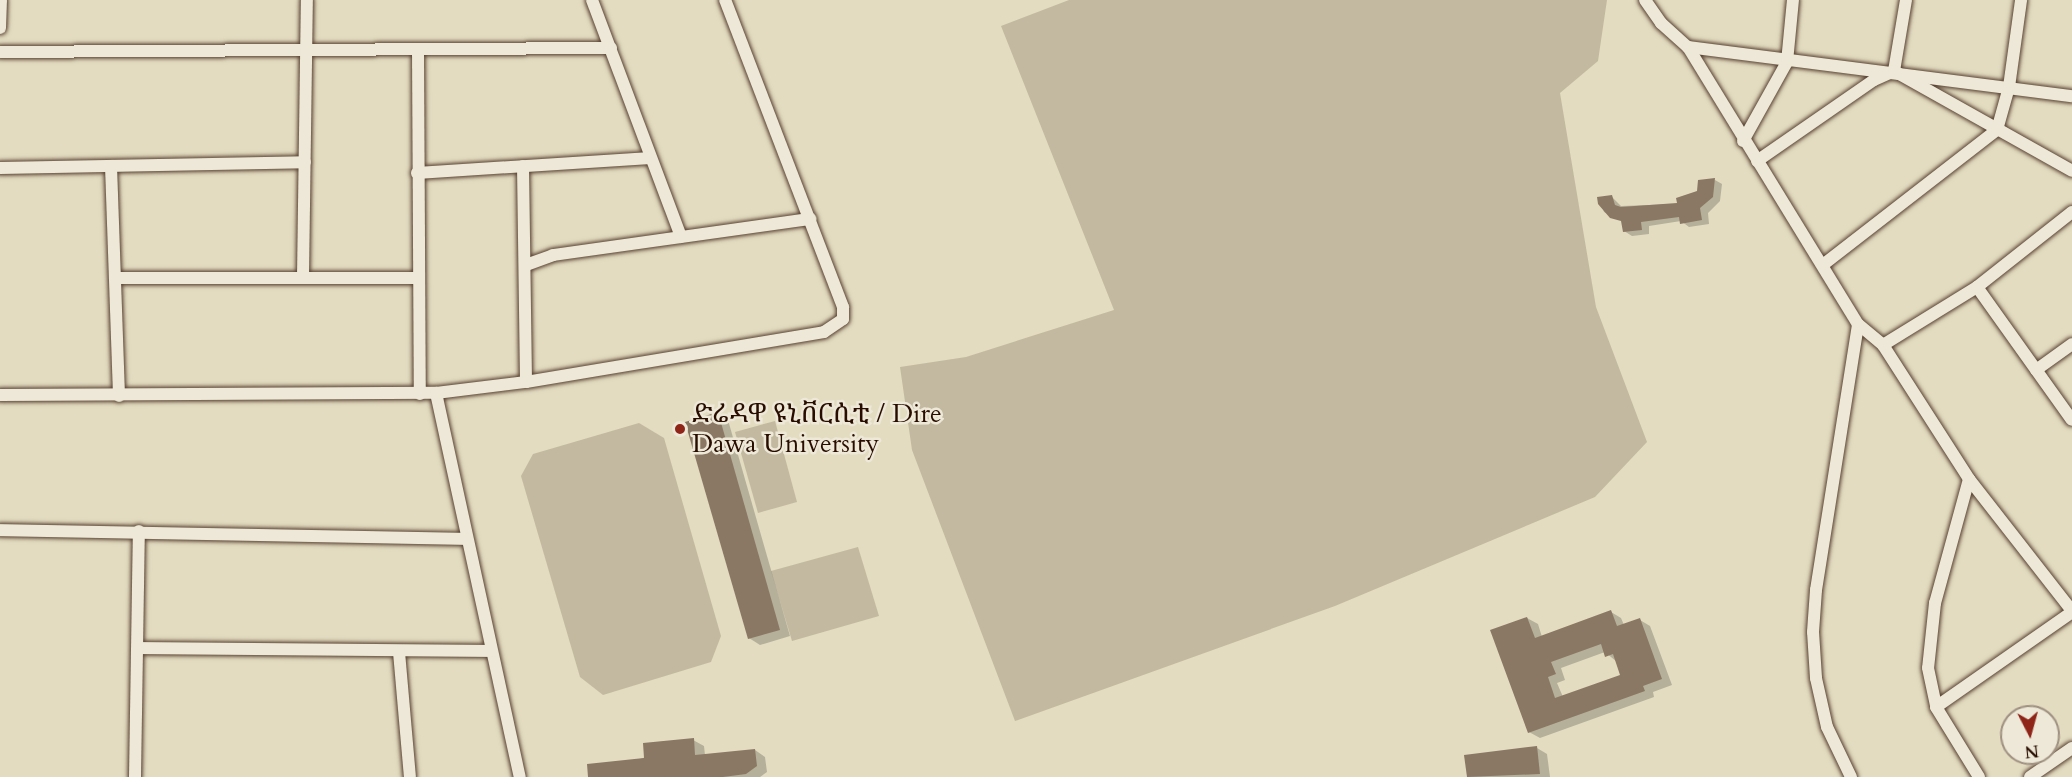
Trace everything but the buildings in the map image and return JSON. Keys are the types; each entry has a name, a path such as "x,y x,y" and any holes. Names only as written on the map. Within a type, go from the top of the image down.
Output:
{"street":[{"path":"0,28 1,0"},
{"path":"303,278 307,0"},
{"path":"592,0 681,237"},
{"path":"0,395 436,393 526,382 824,332 843,319 843,307 725,0"},
{"path":"1645,0 1661,23 1688,47 1743,141 1824,264 1858,324 1883,345 1969,479 2072,612 1936,707"},
{"path":"1743,141 1787,62 1793,0"},
{"path":"1894,71 1906,0"},
{"path":"1824,264 1997,130 2009,87 2021,0"},
{"path":"1688,47 1787,62 1894,71 2072,96"},
{"path":"0,52 611,48"},
{"path":"418,50 416,278 420,394"},
{"path":"1894,71 2072,171"},
{"path":"1756,161 1874,80 1894,71"},
{"path":"417,173 651,158"},
{"path":"0,168 304,162"},
{"path":"111,166 119,396"},
{"path":"523,166 526,382"},
{"path":"1883,345 1977,287 2072,212"},
{"path":"526,265 553,255 810,219"},
{"path":"116,278 416,278"},
{"path":"1977,287 2072,420"},
{"path":"1851,777 1827,727 1816,678 1813,632 1816,590 1858,324"},
{"path":"2036,370 2072,344"},
{"path":"436,393 465,539 520,777"},
{"path":"1969,479 1935,603 1928,668 1936,707 1978,777"},
{"path":"0,530 465,539"},
{"path":"135,777 140,531"},
{"path":"139,648 491,651"},
{"path":"399,652 410,777"},
{"path":"2030,777 2072,748"}],"shaded area":[{"path":"1069,0 1607,0 1598,61 1560,93 1596,307 1647,442 1595,497 1335,606 1015,721 912,450 900,367 966,357 1114,310 1001,26"},
{"path":"775,421 797,502 758,513 735,432"},
{"path":"639,423 664,438 721,636 711,662 603,695 580,677 521,476 533,454"},
{"path":"858,547 879,616 792,641 771,571"}],"place":[{"name":"ድሬዳዋ ዩኒቨርሲቲ / Dire Dawa University","path":"680,429"}]}
